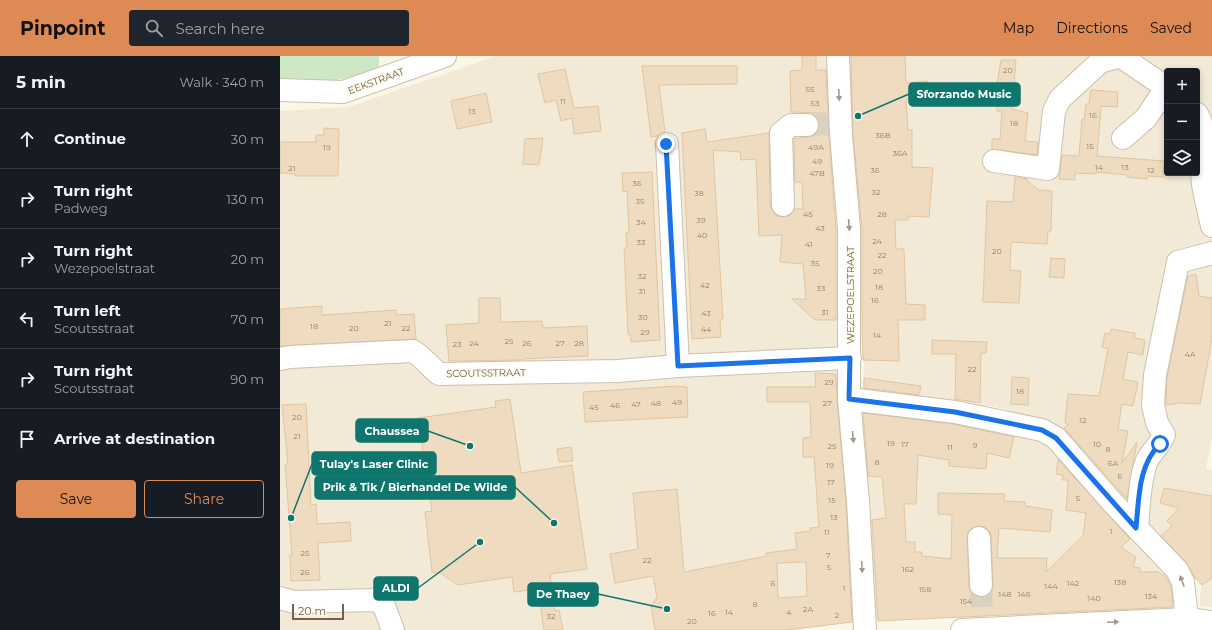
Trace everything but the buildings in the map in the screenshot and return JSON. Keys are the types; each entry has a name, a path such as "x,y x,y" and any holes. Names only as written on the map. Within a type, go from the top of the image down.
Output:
{"street":[{"name":"EEKSTRAAT","path":"280,90 343,92 445,56"},
{"name":"WEZEPOELSTRAAT","path":"838,56 836,124 849,229 849,399 858,501 865,630"},
{"path":"994,161 1048,169 1054,111 1060,99 1100,62 1120,56 1164,86"},
{"path":"1123,138 1146,118 1164,92"},
{"path":"1200,118 1202,121 1204,136 1203,177 1212,226"},
{"path":"783,205 781,133 791,125 807,125"},
{"path":"666,144 678,366"},
{"path":"1136,528 1144,470 1152,452 1160,444 1164,435 1157,423 1153,405 1155,375 1178,262 1212,252"},
{"name":"SCOUTSSTRAAT","path":"280,359 290,357 413,351 424,358 439,374 618,371 678,366 850,358"},
{"path":"849,399 955,412 1042,430 1056,438 1136,528 1177,570 1183,582 1187,619"},
{"path":"979,538 981,585"},
{"path":"280,598 294,602 377,600 384,606 393,630"},
{"path":"976,625 1187,619 1212,622"}],"shaded area":[{"path":"497,56 829,56 838,299 856,618 852,622 787,630 280,630 280,111 348,107"},
{"path":"849,56 1212,56 1212,438 1206,469 1212,470 1212,607 1199,606 1203,574 1186,570 1027,419 1003,408 980,405 979,403 864,392 862,389 864,369"},
{"path":"885,408 1053,443 1172,575 1176,604 1173,607 1143,609 878,621 875,618 863,411"}],"green space":[{"path":"280,56 379,56 379,67 355,76 332,81 280,79"}],"tunnel":[{"path":"807,125 831,124"},
{"path":"981,585 982,617"}],"place":[{"name":"Sforzando Music","path":"858,116"},
{"name":"Chaussea","path":"470,446"},
{"name":"Tulay's Laser Clinic","path":"291,518"},
{"name":"Prik & Tik / Bierhandel De Wilde","path":"554,523"},
{"name":"ALDI","path":"480,542"},
{"name":"De Thaey","path":"667,609"}],"route":[{"path":"666,144 678,366 850,358 849,399 955,412 1042,430 1056,438 1136,528 1142,478 1146,462 1152,452 1160,444"}]}
